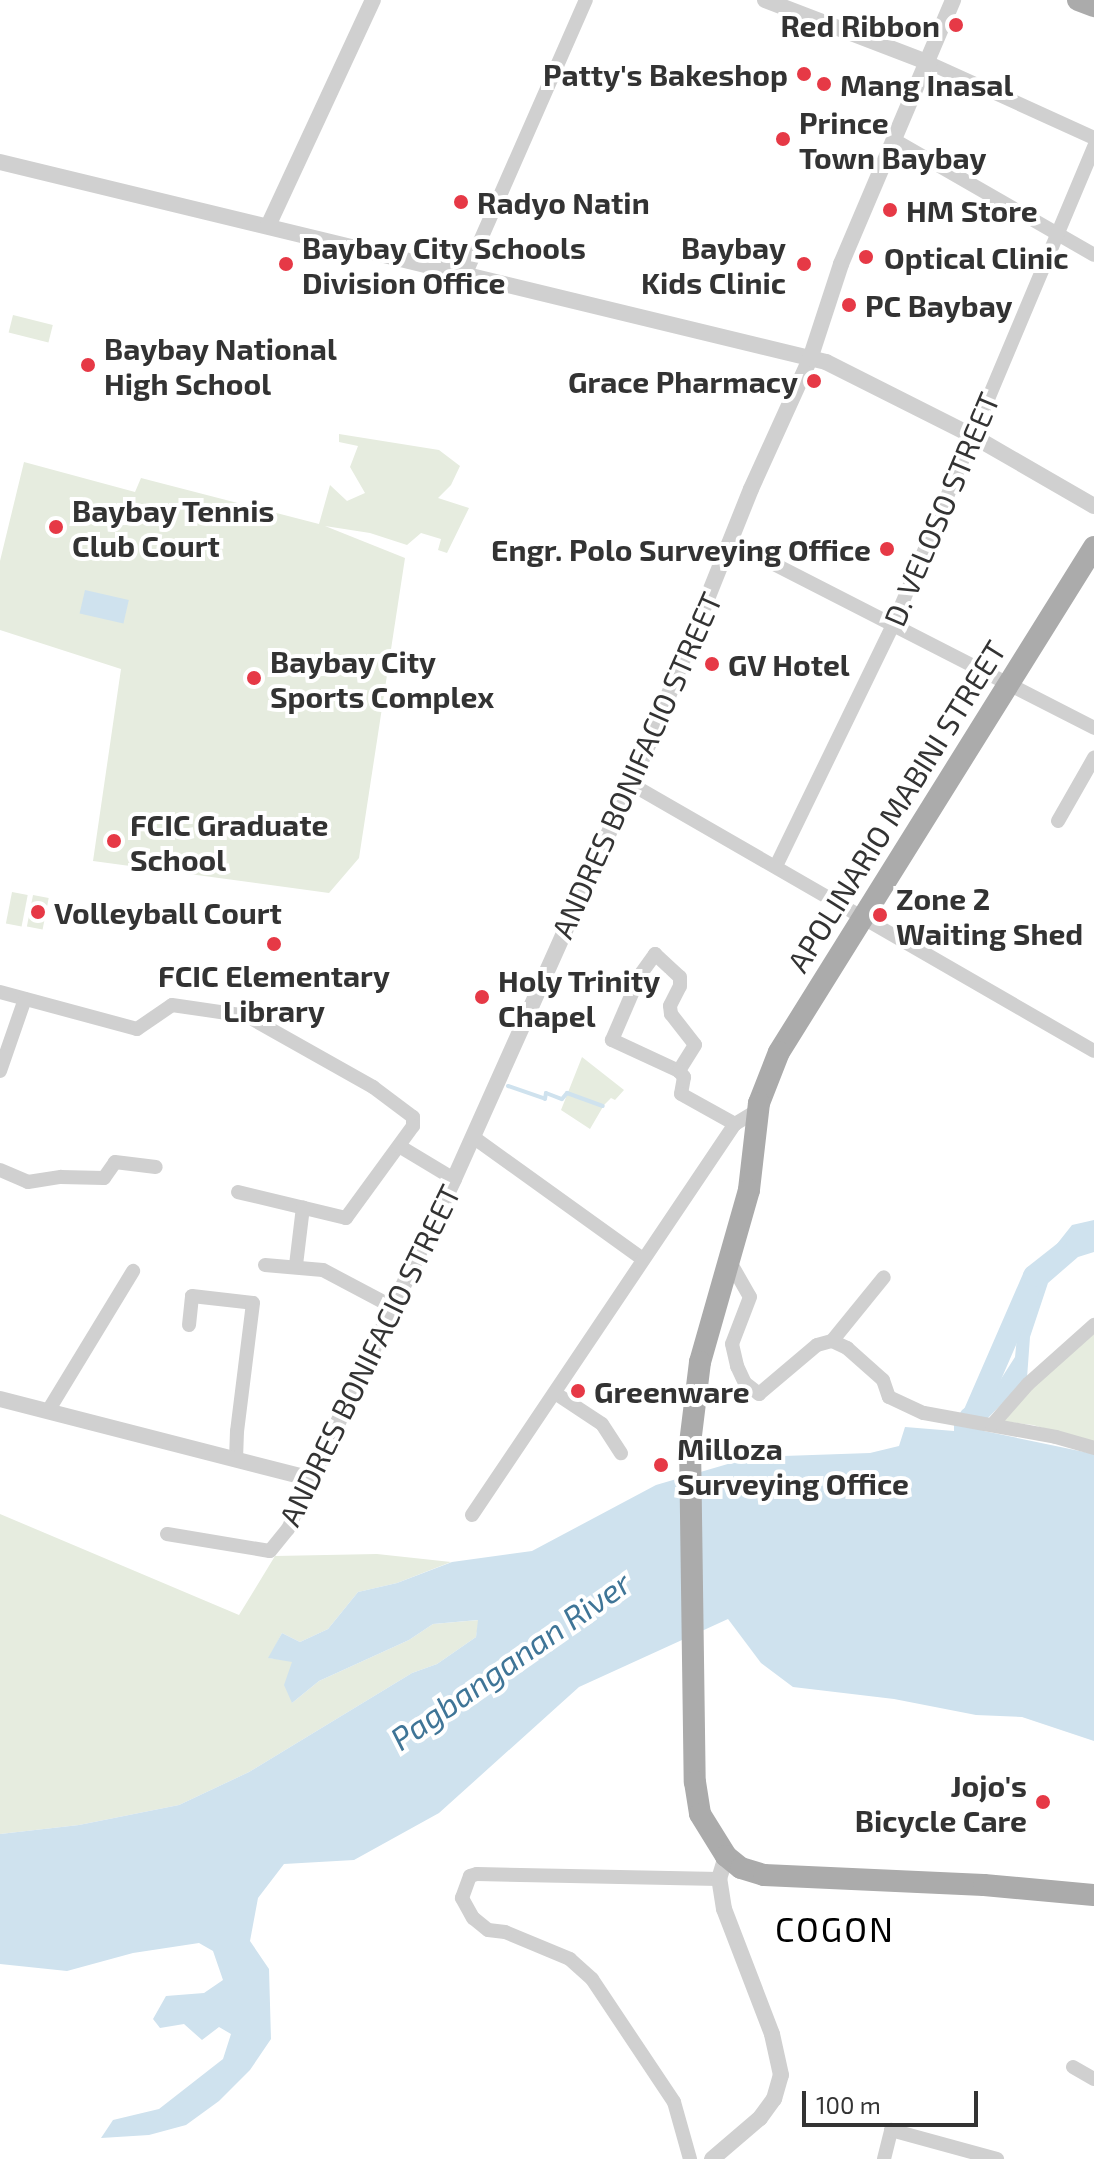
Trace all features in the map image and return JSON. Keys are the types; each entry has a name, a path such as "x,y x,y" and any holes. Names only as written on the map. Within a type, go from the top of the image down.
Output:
{"main road":[{"path":"1078,0 1094,6"},
{"name":"APOLINARIO MABINI STREET","path":"726,1856 707,1829 698,1805 693,1753 696,1718 690,1444 700,1362 749,1190 758,1106 779,1052 1006,683 1094,547"},
{"path":"726,1856 741,1868 764,1875 984,1885 1094,1895"}],"street":[{"path":"268,226 373,0"},
{"path":"466,273 586,0"},
{"path":"765,0 929,63 1094,138"},
{"name":"ANDRES BONIFACIO STREET","path":"167,1534 270,1551 288,1529 454,1179 631,784 751,489 810,359 841,264 896,141 953,0"},
{"path":"896,141 1094,255"},
{"name":"D. VELOSO STREET","path":"776,866 893,625 1094,147"},
{"path":"0,162 826,362 971,435 1094,506"},
{"path":"731,542 1094,728"},
{"path":"1058,821 1094,758"},
{"path":"631,784 1094,1051"},
{"path":"679,1071 695,1045 671,1014 670,1006 680,986 680,977 655,954 628,999 612,1040 679,1071 684,1077 681,1094 735,1124"},
{"path":"0,992 137,1029 172,1005 254,1018 373,1087 411,1113 413,1126 348,1217 238,1192"},
{"path":"0,1071 25,999"},
{"path":"472,1515 735,1124 758,1106"},
{"path":"473,1137 643,1259"},
{"path":"399,1146 454,1179"},
{"path":"0,1170 13,1179 28,1182 61,1177 104,1178 115,1162 156,1167"},
{"path":"296,1265 303,1207"},
{"path":"730,1262 750,1297 732,1344 745,1383 759,1394 817,1345 832,1341 884,1277"},
{"path":"265,1265 296,1265 323,1270 393,1307"},
{"path":"48,1411 133,1271"},
{"path":"189,1325 192,1296 253,1303 236,1459"},
{"path":"989,1425 1028,1384 1094,1325"},
{"path":"832,1341 847,1348 883,1380 889,1397 924,1413 1094,1448"},
{"path":"555,1393 602,1424 621,1453"},
{"path":"0,1399 311,1479"},
{"path":"712,2159 760,2118 774,2099 781,2075 772,2034 724,1909 719,1879 726,1856"},
{"path":"690,2159 674,2102 592,1979 570,1959 505,1932 488,1930 473,1918 462,1898 470,1876 477,1874 719,1879"},
{"path":"1073,2067 1094,2079"},
{"path":"884,2159 891,2130 991,2158"}],"shaded area":[{"path":"13,315 53,325 48,342 9,332"},
{"name":"Baybay City Sports Complex","path":"339,434 439,450 460,466 451,485 438,498 469,508 447,553 438,550 441,539 421,533 407,545 370,533 325,526 405,558 359,858 329,893 93,861 121,669 0,630 0,561 24,462 135,492 141,478 319,524 330,485 347,501 365,493 350,467 358,446 339,442"},
{"name":"Volleyball Court","path":"12,892 28,895 22,926 6,923"},
{"name":"Volleyball Court","path":"33,895 49,898 43,929 27,926"},
{"path":"582,1057 624,1090 615,1100 611,1098 604,1105 590,1129 561,1110"},
{"path":"1094,1334 1094,1443 1033,1425 1000,1421 1038,1382"},
{"path":"0,1514 239,1615 275,1556 377,1554 451,1562 397,1583 358,1592 328,1629 300,1642 282,1633 269,1658 293,1661 292,1703 319,1681 409,1640 433,1624 479,1620 476,1637 437,1664 412,1673 249,1772 179,1805 79,1825 0,1834"}],"water":[{"path":"85,590 129,600 123,624 80,613"},
{"name":"Pagbanganan River","path":"1094,1220 1094,1252 1078,1257 1048,1283 1030,1337 1027,1378 985,1421 984,1431 1094,1454 1094,1741 1022,1717 976,1715 894,1699 793,1687 761,1663 728,1619 579,1687 439,1813 354,1860 284,1864 258,1898 250,1941 269,1969 271,2039 250,2070 219,2101 186,2125 149,2135 101,2138 113,2120 159,2109 223,2059 231,2034 219,2027 202,2040 184,2024 160,2028 153,2019 166,1996 204,1993 223,1980 213,1951 199,1943 133,1953 67,1971 0,1964 0,1834 79,1825 179,1805 249,1772 412,1673 437,1664 476,1637 478,1620 433,1624 409,1640 319,1681 292,1703 284,1685 292,1662 268,1658 282,1633 300,1642 328,1629 358,1592 397,1583 452,1562 532,1551 656,1485 738,1461 754,1457 870,1453 899,1446 905,1427 954,1431 954,1422 962,1410 999,1382 1015,1357 1019,1317 1038,1268 1072,1225"}],"waterway":[{"path":"508,1086 545,1099 546,1093 562,1099 567,1093 603,1106"},
{"path":"971,1421 1034,1276 1077,1242 1094,1237"}],"place":[{"name":"Red Ribbon","path":"956,25"},
{"name":"Patty's Bakeshop","path":"804,74"},
{"name":"Mang Inasal","path":"824,84"},
{"name":"Prince Town Baybay","path":"783,139"},
{"name":"Radyo Natin","path":"461,202"},
{"name":"HM Store","path":"890,210"},
{"name":"Optical Clinic","path":"866,257"},
{"name":"Baybay City Schools Division Office","path":"286,264"},
{"name":"Baybay Kids Clinic","path":"804,264"},
{"name":"PC Baybay","path":"849,305"},
{"name":"Baybay National High School","path":"88,365"},
{"name":"Grace Pharmacy","path":"814,381"},
{"name":"Baybay Tennis Club Court","path":"56,527"},
{"name":"Engr. Polo Surveying Office","path":"887,549"},
{"name":"GV Hotel","path":"712,664"},
{"name":"Baybay City Sports Complex","path":"254,678"},
{"name":"FCIC Graduate School","path":"114,841"},
{"name":"Volleyball Court","path":"38,912"},
{"name":"Zone 2 Waiting Shed","path":"880,915"},
{"name":"FCIC Elementary Library","path":"274,944"},
{"name":"Holy Trinity Chapel","path":"482,997"},
{"name":"Greenware","path":"578,1391"},
{"name":"Milloza Surveying Office","path":"661,1465"},
{"name":"Jojo's Bicycle Care","path":"1043,1802"}],"district":[{"name":"COGON","path":"835,1929"}]}
